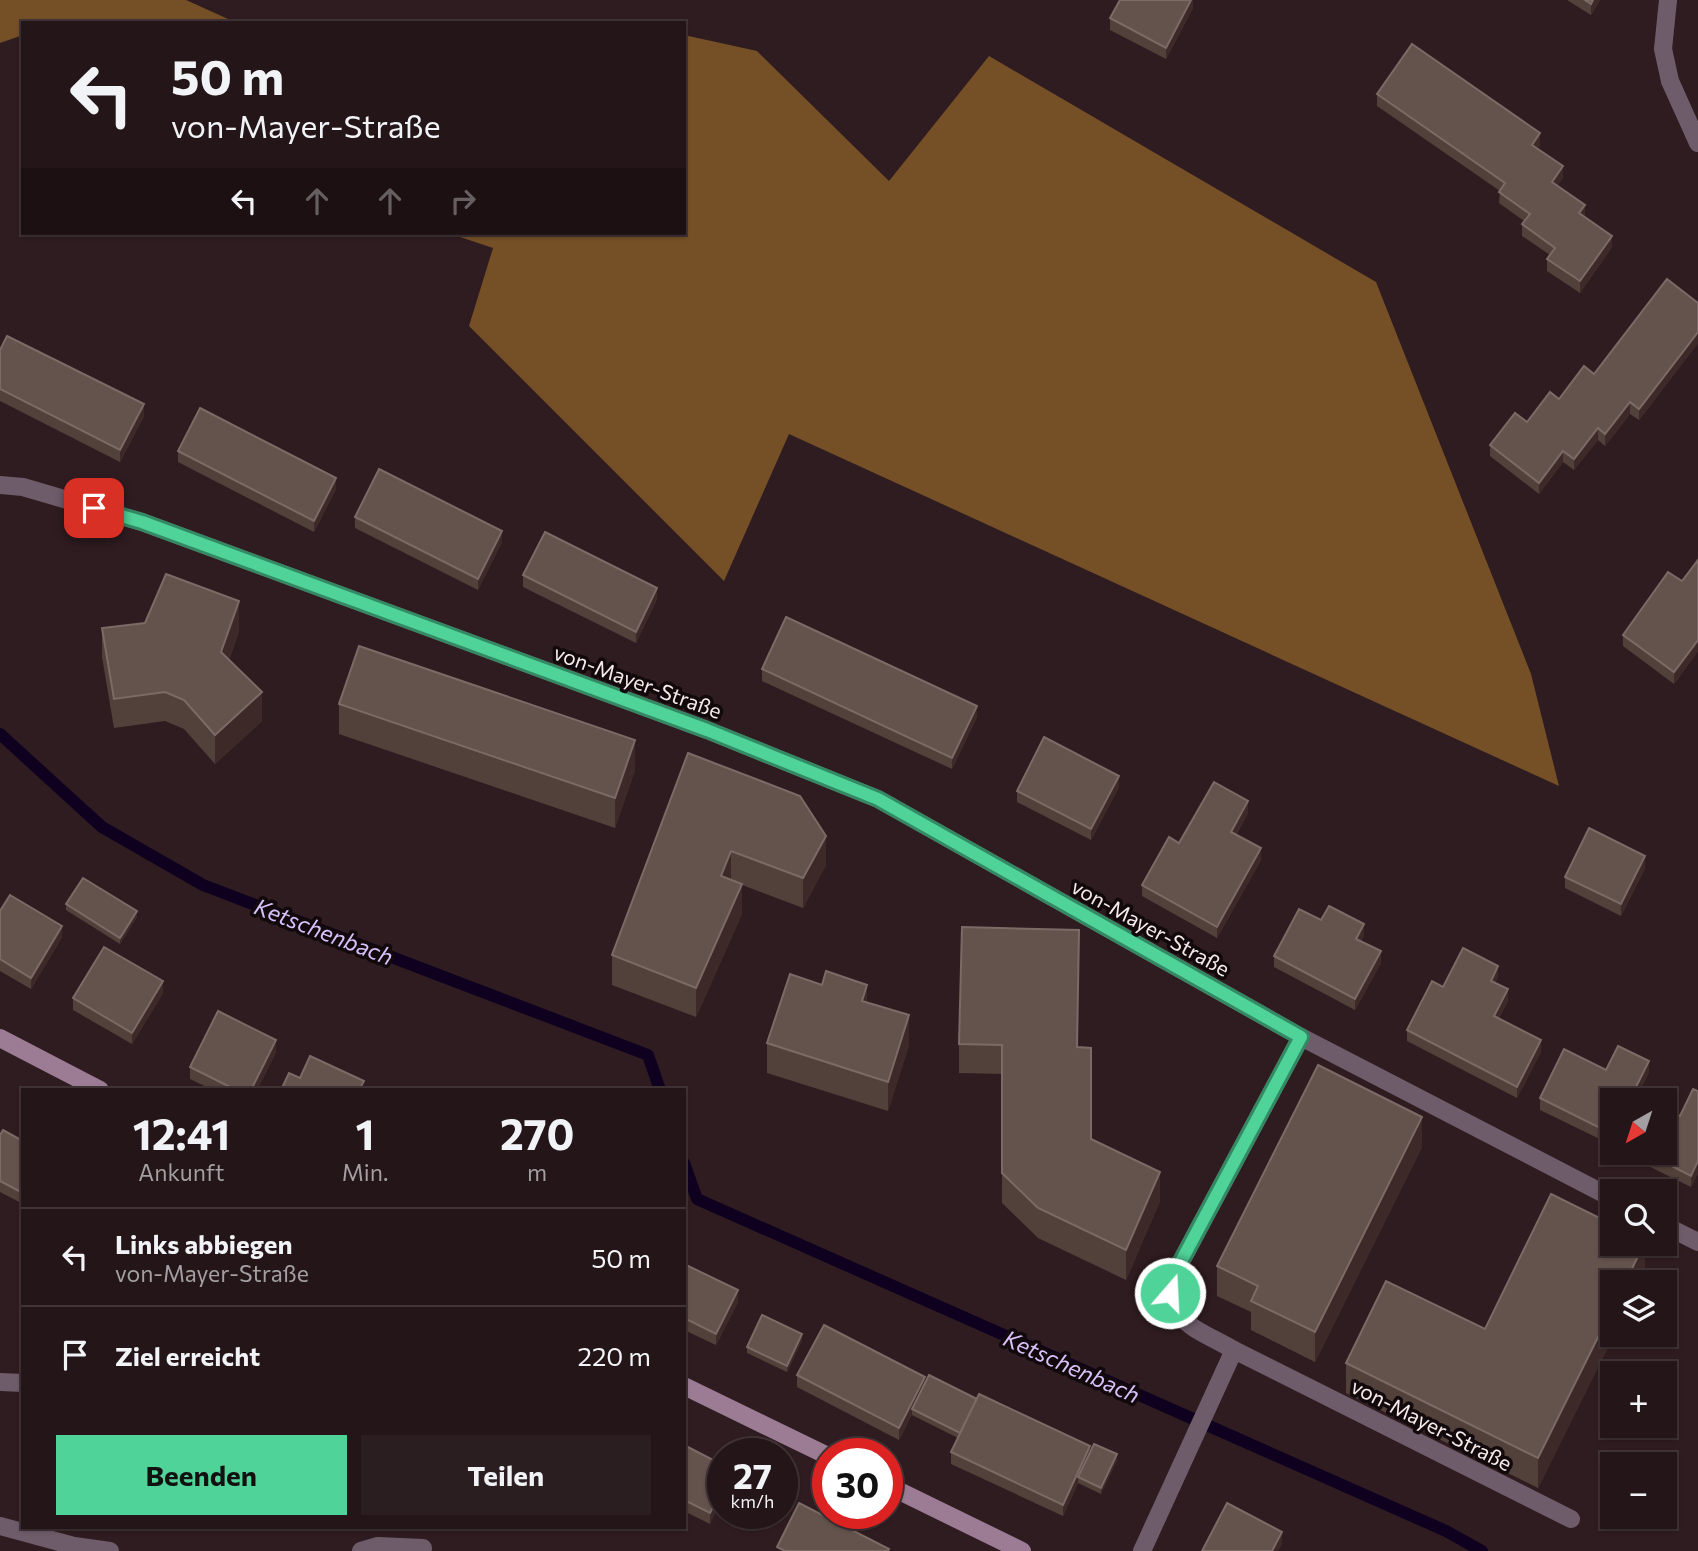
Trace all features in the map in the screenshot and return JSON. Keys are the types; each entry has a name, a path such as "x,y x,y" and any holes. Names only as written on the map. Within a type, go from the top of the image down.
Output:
{"street":[{"path":"1668,0 1663,49 1670,81 1698,142"},
{"name":"von-Mayer-Straße","path":"0,485 23,487 142,522 707,730 878,799 1301,1037 1600,1192"},
{"name":"von-Mayer-Straße","path":"1301,1037 1177,1269 1170,1293 1175,1310 1186,1322 1234,1350 1571,1519"},
{"path":"0,1038 96,1088"},
{"path":"1677,1232 1698,1242"},
{"path":"1142,1551 1234,1350"},
{"path":"0,1382 21,1383"},
{"path":"686,1388 812,1448"},
{"path":"903,1493 1022,1551"},
{"path":"0,1526 74,1546 110,1551"},
{"path":"361,1551 378,1546 423,1548"}],"shaded area":[{"path":"0,0 186,0 233,21 21,21 21,36 0,43"},
{"path":"686,35 757,51 889,181 989,56 1376,282 1531,674 1559,786 789,434 724,581 469,326 493,248 454,235 686,235"}],"building":[{"path":"1120,0 1191,0 1166,48 1110,18"},
{"path":"1412,44 1540,133 1532,145 1563,166 1552,182 1585,205 1579,213 1612,236 1580,281 1547,259 1555,248 1522,224 1530,214 1499,192 1505,183 1377,94"},
{"path":"1667,279 1698,303 1698,332 1639,409 1630,402 1605,434 1598,428 1574,459 1563,451 1539,483 1490,445 1515,413 1527,422 1550,392 1559,399 1584,366 1594,374"},
{"path":"7,336 144,404 120,450 0,389 0,350"},
{"path":"200,408 336,478 314,521 178,451"},
{"path":"379,469 502,531 478,579 355,517"},
{"path":"545,532 657,588 636,632 523,575"},
{"path":"1698,560 1698,640 1674,672 1623,635 1668,572 1682,581"},
{"path":"166,574 239,601 221,652 262,692 215,735 184,700 165,692 114,699 102,628 145,623"},
{"path":"786,617 977,706 952,758 762,669"},
{"path":"359,646 635,740 615,798 339,704"},
{"path":"1044,737 1119,776 1091,829 1017,791"},
{"path":"688,753 800,796 826,836 803,878 731,851 721,876 742,884 696,988 612,955"},
{"path":"1214,782 1248,801 1231,832 1261,848 1217,927 1142,885 1169,837 1179,843"},
{"path":"1589,828 1645,856 1621,904 1565,877"},
{"path":"83,878 137,911 120,938 66,904"},
{"path":"10,895 62,926 31,978 0,959 0,911"},
{"path":"1329,906 1364,924 1356,939 1381,951 1355,999 1274,956 1299,909 1321,920"},
{"path":"962,927 1079,930 1077,1047 1091,1048 1091,1139 1160,1172 1126,1250 1038,1208 1002,1173 1002,1045 959,1044"},
{"path":"104,947 163,981 132,1033 73,998"},
{"path":"1463,948 1498,966 1491,981 1508,989 1494,1016 1541,1040 1517,1087 1407,1030 1432,981 1443,987"},
{"path":"826,971 867,985 862,1001 909,1015 888,1082 767,1043 790,974 822,985"},
{"path":"218,1011 276,1040 252,1088 232,1088 190,1067"},
{"path":"1618,1046 1649,1061 1636,1088 1600,1088 1600,1128 1540,1098 1564,1049 1606,1070"},
{"path":"310,1056 364,1081 360,1088 282,1088 289,1073 300,1078"},
{"path":"1318,1065 1422,1117 1315,1332 1251,1301 1258,1286 1217,1266"},
{"path":"1693,1089 1698,1091 1698,1161 1691,1176 1671,1166 1677,1165 1677,1114 1680,1116"},
{"path":"3,1130 21,1140 21,1192 0,1181 0,1135"},
{"path":"1551,1194 1600,1218 1600,1256 1638,1256 1631,1270 1600,1270 1600,1333 1538,1458 1346,1363 1386,1281 1485,1329"},
{"path":"686,1265 738,1290 716,1334 686,1319"},
{"path":"762,1315 802,1334 787,1366 747,1347"},
{"path":"824,1325 925,1377 899,1428 797,1375"},
{"path":"929,1375 977,1399 960,1433 912,1409"},
{"path":"979,1394 1090,1446 1063,1505 951,1452"},
{"path":"1094,1444 1117,1454 1101,1488 1078,1477"},
{"path":"686,1446 707,1457 707,1512 686,1501"},
{"path":"799,1503 812,1510 812,1529 850,1529 889,1549 785,1551 777,1547 786,1529 798,1529"},
{"path":"1227,1503 1282,1532 1272,1551 1202,1551"}],"waterway":[{"name":"Ketschenbach","path":"0,734 102,827 203,885 648,1055 659,1088"},
{"name":"Ketschenbach","path":"686,1169 697,1199 1446,1531 1482,1551"}],"route":[{"path":"94,508 142,522 707,730 878,799 1301,1037 1177,1269 1170,1293"}]}
